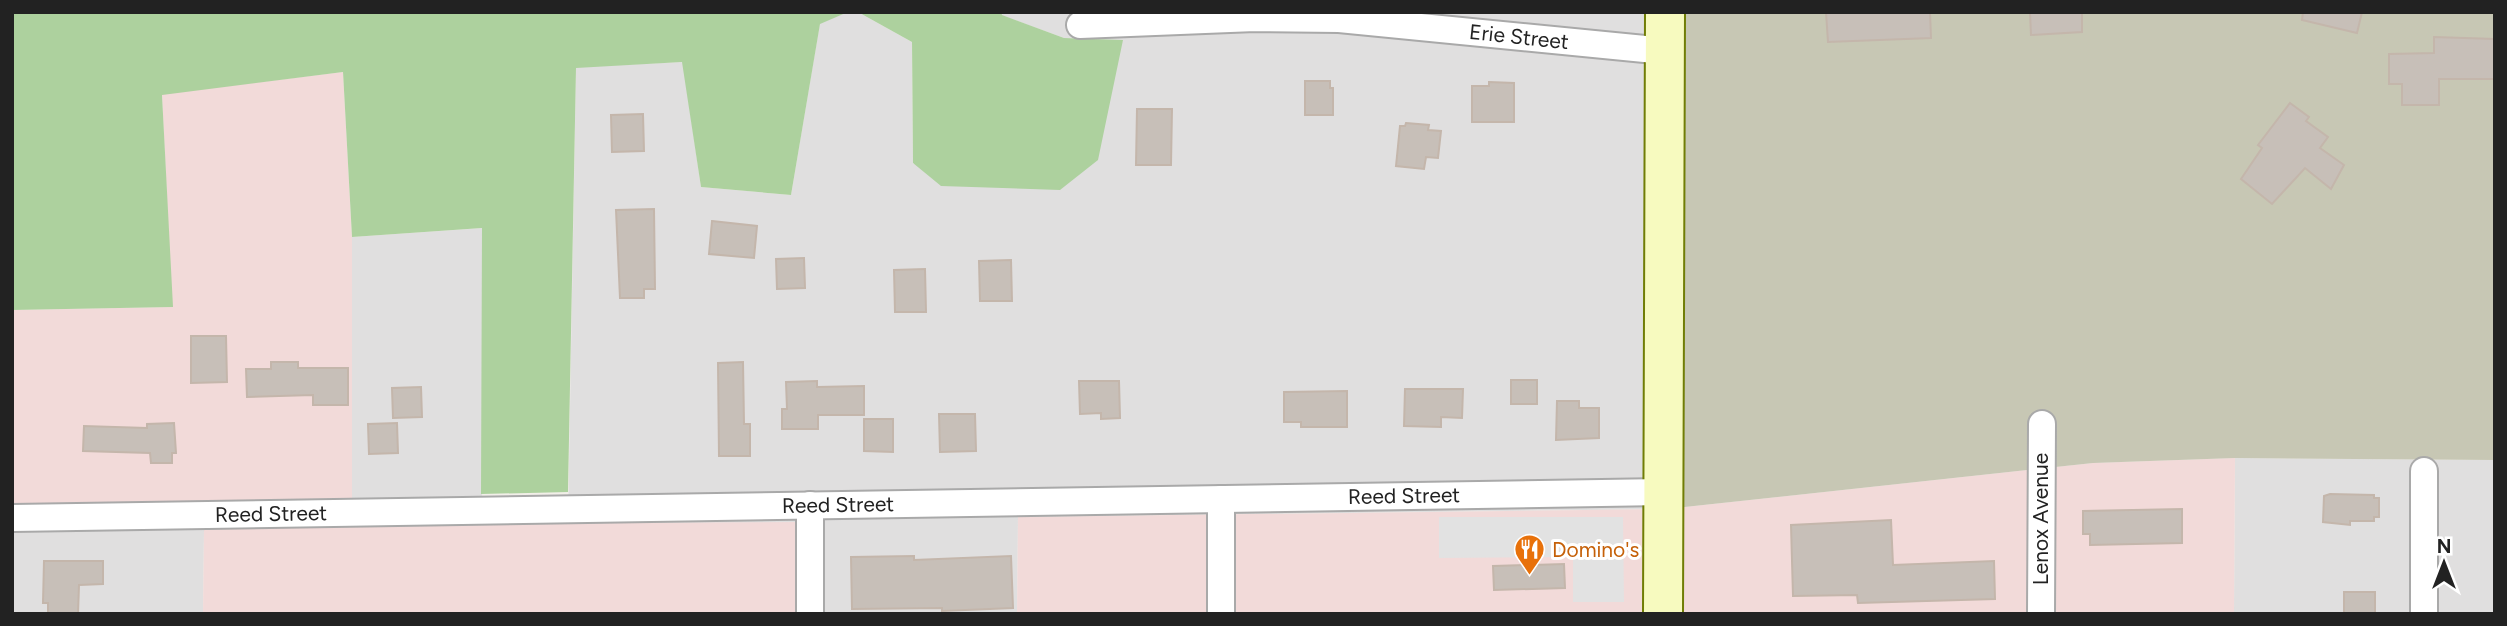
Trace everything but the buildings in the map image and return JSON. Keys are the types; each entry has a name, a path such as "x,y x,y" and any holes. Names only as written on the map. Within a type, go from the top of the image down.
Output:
{"main road":[{"path":"1663,614 1665,12"}],"street":[{"name":"Erie Street","path":"1080,24 1255,18 1339,19 1665,51"},
{"name":"Lenox Avenue","path":"2040,614 2042,424"},
{"path":"2424,471 2424,614"},
{"name":"Reed Street","path":"12,518 1663,492"},
{"path":"1221,499 1222,614"},
{"path":"810,505 810,614"}],"shaded area":[{"path":"848,12 858,12 912,42 913,164 1123,41 1064,38 1001,15 1001,12 1665,12 1666,509 1018,517 1017,614 799,614 568,522 576,67 683,62 701,187 791,195 820,23"},
{"path":"1665,12 2495,12 2495,460 2235,458 2093,463 1666,509"},
{"path":"343,72 352,237 352,524 797,522 799,614 203,614 204,529 12,532 12,310 172,307 162,94"},
{"path":"483,228 482,524 351,525 352,237"},
{"path":"2235,458 2495,460 2495,614 2234,614"},
{"path":"2235,458 2234,614 1017,614 1018,517 1666,509 2093,463"},
{"path":"1439,517 1623,517 1624,602 1573,602 1573,557 1439,558"},
{"path":"204,529 203,614 12,614 12,532"}],"green space":[{"path":"12,12 848,12 820,24 791,195 701,187 682,62 576,68 568,492 481,494 482,228 352,237 343,72 162,95 173,307 12,310"},
{"path":"858,12 1001,12 1002,15 1064,38 1123,40 1098,160 1060,190 941,186 913,163 912,42"}],"place":[{"name":"Domino's","path":"1529,577"}]}
